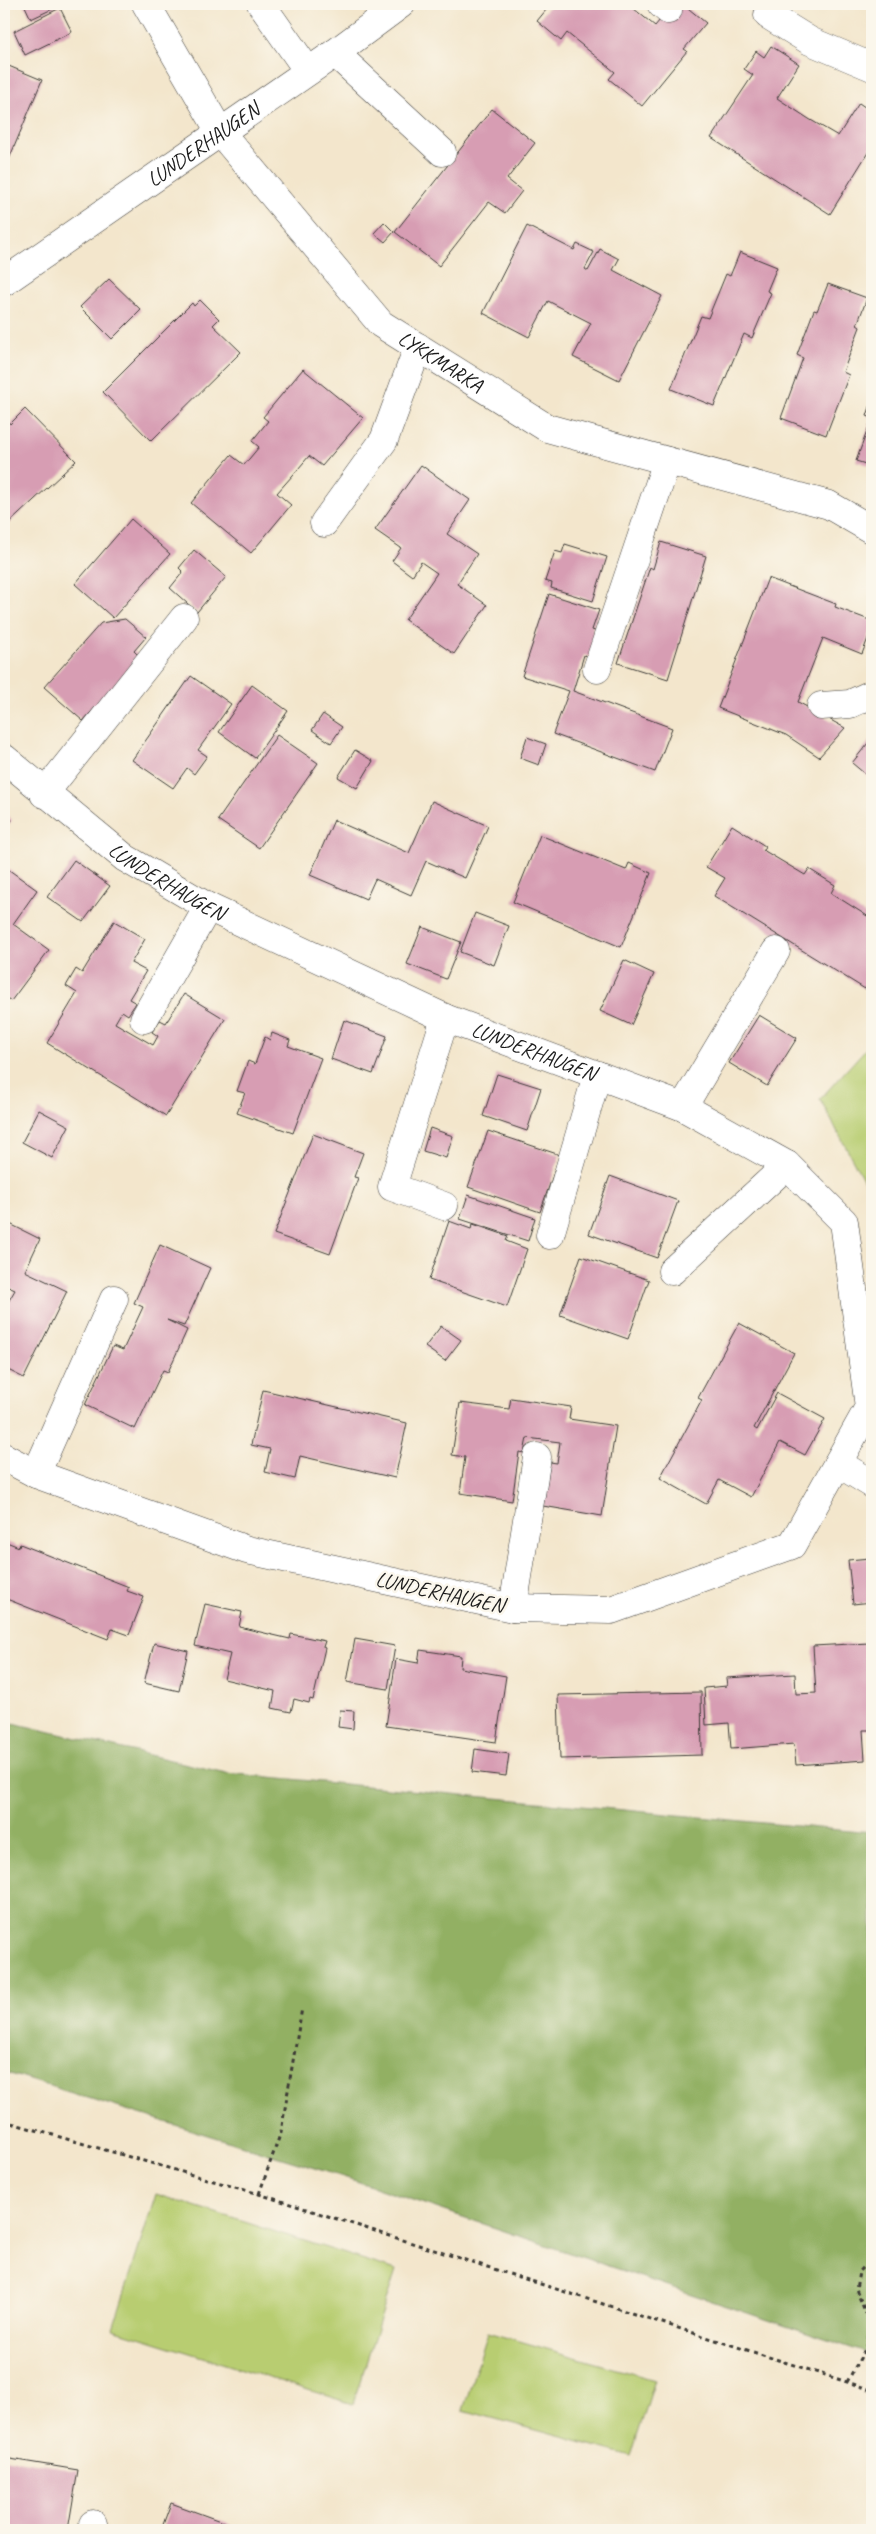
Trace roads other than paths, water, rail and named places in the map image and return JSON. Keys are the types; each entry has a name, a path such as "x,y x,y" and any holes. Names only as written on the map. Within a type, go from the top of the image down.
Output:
{"street":[{"name":"LYKKMARKA","path":"146,4 220,132 381,324 547,428 829,504 872,530"},
{"path":"262,4 308,71"},
{"name":"LUNDERHAUGEN","path":"4,282 335,53 392,7"},
{"path":"768,15 810,41 872,67"},
{"path":"335,53 442,152"},
{"path":"324,523 384,440 418,347"},
{"path":"597,669 667,460"},
{"path":"44,794 184,618"},
{"path":"821,706 850,704 872,694"},
{"name":"LUNDERHAUGEN","path":"4,758 44,794 125,858 208,907 445,1018 683,1107 788,1165 844,1222 870,1408 792,1545 611,1610 513,1608 247,1550 36,1474 4,1457"},
{"path":"144,1019 208,907"},
{"path":"683,1107 776,951"},
{"path":"444,1206 392,1187 445,1018"},
{"path":"550,1235 597,1075"},
{"path":"672,1271 788,1165"},
{"path":"36,1474 114,1299"},
{"path":"513,1608 537,1457"},
{"path":"838,1463 872,1484"}]}
